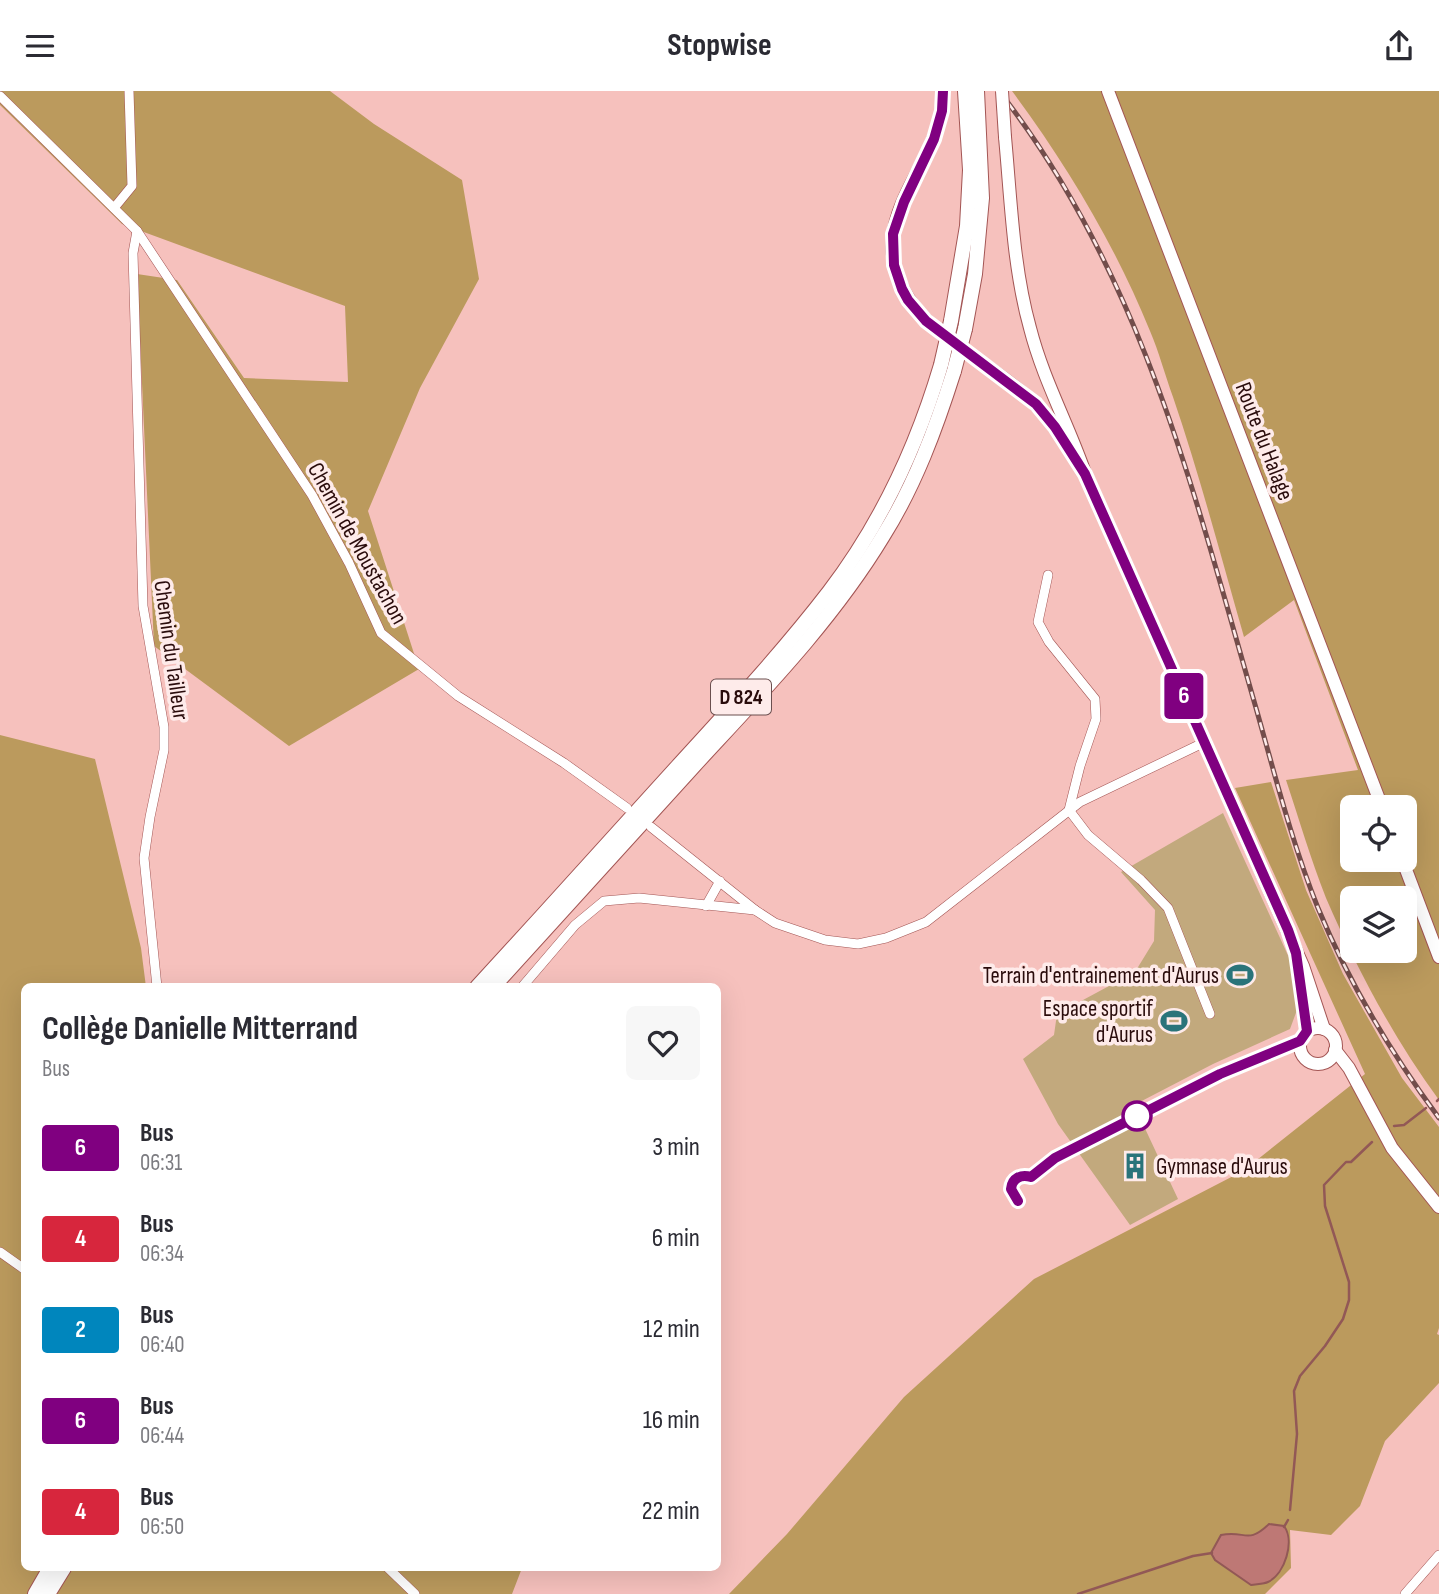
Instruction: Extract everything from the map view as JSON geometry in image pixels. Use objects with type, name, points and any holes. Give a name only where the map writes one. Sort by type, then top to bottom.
[{"type":"highway","name":"D 824","points":[[497,983],[786,666],[845,593],[902,502],[931,439],[947,368],[951,321],[967,226],[970,170],[965,91]]},
{"type":"highway","name":"D 824","points":[[481,983],[747,690],[831,590],[870,530],[899,476],[930,401],[965,329],[975,274],[982,198],[977,91]]},
{"type":"highway","points":[[35,1594],[48,1571]]},
{"type":"highway","points":[[48,1594],[62,1571]]},
{"type":"main road","points":[[943,91],[942,111],[934,139],[904,202],[893,234],[894,265],[902,289],[926,321],[1036,404],[1055,427],[1085,474]]},
{"type":"main road","points":[[1002,91],[1016,253],[1029,327],[1041,367],[1071,432],[1085,474],[1303,966],[1324,1029]]},
{"type":"main road","name":"Route du Halage","points":[[1108,91],[1377,795]]},
{"type":"main road","points":[[1407,872],[1439,957]]},
{"type":"main road","points":[[1296,953],[1307,1031]]},
{"type":"main road","points":[[1353,1079],[1326,1063],[1314,1064],[1303,1057],[1299,1047],[1307,1031],[1324,1029],[1334,1037],[1335,1050],[1349,1068],[1392,1147],[1439,1207]]},
{"type":"main road","points":[[1326,1063],[1335,1050]]},
{"type":"street","points":[[114,208],[132,186],[129,91]]},
{"type":"street","name":"Chemin de Moustachon","points":[[0,96],[137,232],[312,495],[349,563],[381,633],[458,696],[628,808]]},
{"type":"street","name":"Chemin du Tailleur","points":[[137,232],[133,253],[142,605],[164,727],[164,750],[144,858],[157,983]]},
{"type":"street","points":[[1048,575],[1038,622],[1049,642],[1095,699],[1096,719],[1069,810]]},
{"type":"street","points":[[652,827],[775,923],[825,940],[858,944],[886,938],[926,922],[1069,810],[1125,779],[1205,742]]},
{"type":"street","points":[[1069,810],[1088,835],[1142,880],[1168,908],[1210,1014]]},
{"type":"street","points":[[706,906],[720,881]]},
{"type":"street","points":[[525,983],[575,925],[604,901],[639,898],[755,910]]},
{"type":"street","points":[[0,1252],[21,1267]]},
{"type":"street","points":[[1405,1594],[1439,1555]]},
{"type":"street","points":[[391,1571],[415,1594]]},
{"type":"shaded area","points":[[0,91],[330,91],[374,124],[462,180],[479,279],[420,388],[368,511],[419,669],[289,746],[154,646],[137,274],[177,280],[244,378],[348,382],[345,306],[122,224],[0,105]]},
{"type":"shaded area","points":[[1012,91],[1439,91],[1439,1100],[1391,1027],[1356,963],[1417,963],[1417,886],[1340,886],[1340,929],[1326,898],[1286,780],[1358,770],[1294,600],[1244,637],[1192,457],[1150,331],[1121,268],[1071,177]]},
{"type":"shaded area","points":[[0,735],[95,759],[141,948],[145,983],[21,983],[21,1571],[521,1571],[512,1594],[0,1594]]},
{"type":"shaded area","points":[[1271,782],[1306,890],[1343,974],[1402,1078],[1439,1127],[1439,1383],[1385,1441],[1360,1506],[1331,1535],[1290,1530],[1291,1568],[1265,1594],[729,1594],[787,1534],[904,1397],[1034,1279],[1243,1171],[1365,1074],[1235,788]]},
{"type":"shaded area","name":"Espace sportif d'Aurus","points":[[1223,813],[1291,962],[1297,1010],[1290,1029],[1213,1064],[1134,1105],[1178,1199],[1130,1225],[1058,1124],[1023,1059],[1054,1035],[1057,1014],[1135,972],[1154,941],[1155,910],[1121,872]]},
{"type":"shaded area","points":[[1269,1524],[1284,1526],[1289,1540],[1283,1565],[1268,1582],[1251,1585],[1215,1560],[1211,1553],[1221,1535],[1256,1534]]},
{"type":"waterway","points":[[1394,1126],[1404,1125],[1426,1108]]},
{"type":"waterway","points":[[1290,1510],[1297,1434],[1294,1391],[1300,1376],[1343,1319],[1349,1300],[1349,1282],[1325,1206],[1324,1185],[1346,1162],[1351,1162],[1372,1142]]},
{"type":"waterway","points":[[1284,1527],[1288,1520]]},
{"type":"waterway","points":[[1078,1594],[1193,1556],[1212,1553]]},
{"type":"railway","points":[[999,91],[1049,161],[1091,234],[1127,309],[1185,465],[1284,809],[1318,908],[1372,1017],[1439,1118]]},
{"type":"bus line","name":"6","points":[[943,91],[942,111],[934,139],[904,202],[893,234],[894,265],[902,289],[926,321],[1036,404],[1055,427],[1085,474],[1288,930],[1296,953],[1307,1031],[1300,1041],[1220,1074],[1055,1158],[1031,1177],[1017,1178],[1011,1189],[1018,1201]]},
{"type":"place","name":"Terrain d'entrainement d'Aurus","points":[[1240,975]]},
{"type":"place","name":"Espace sportif d'Aurus","points":[[1174,1021]]},
{"type":"place","name":"Gymnase d'Aurus","points":[[1135,1166]]}]
